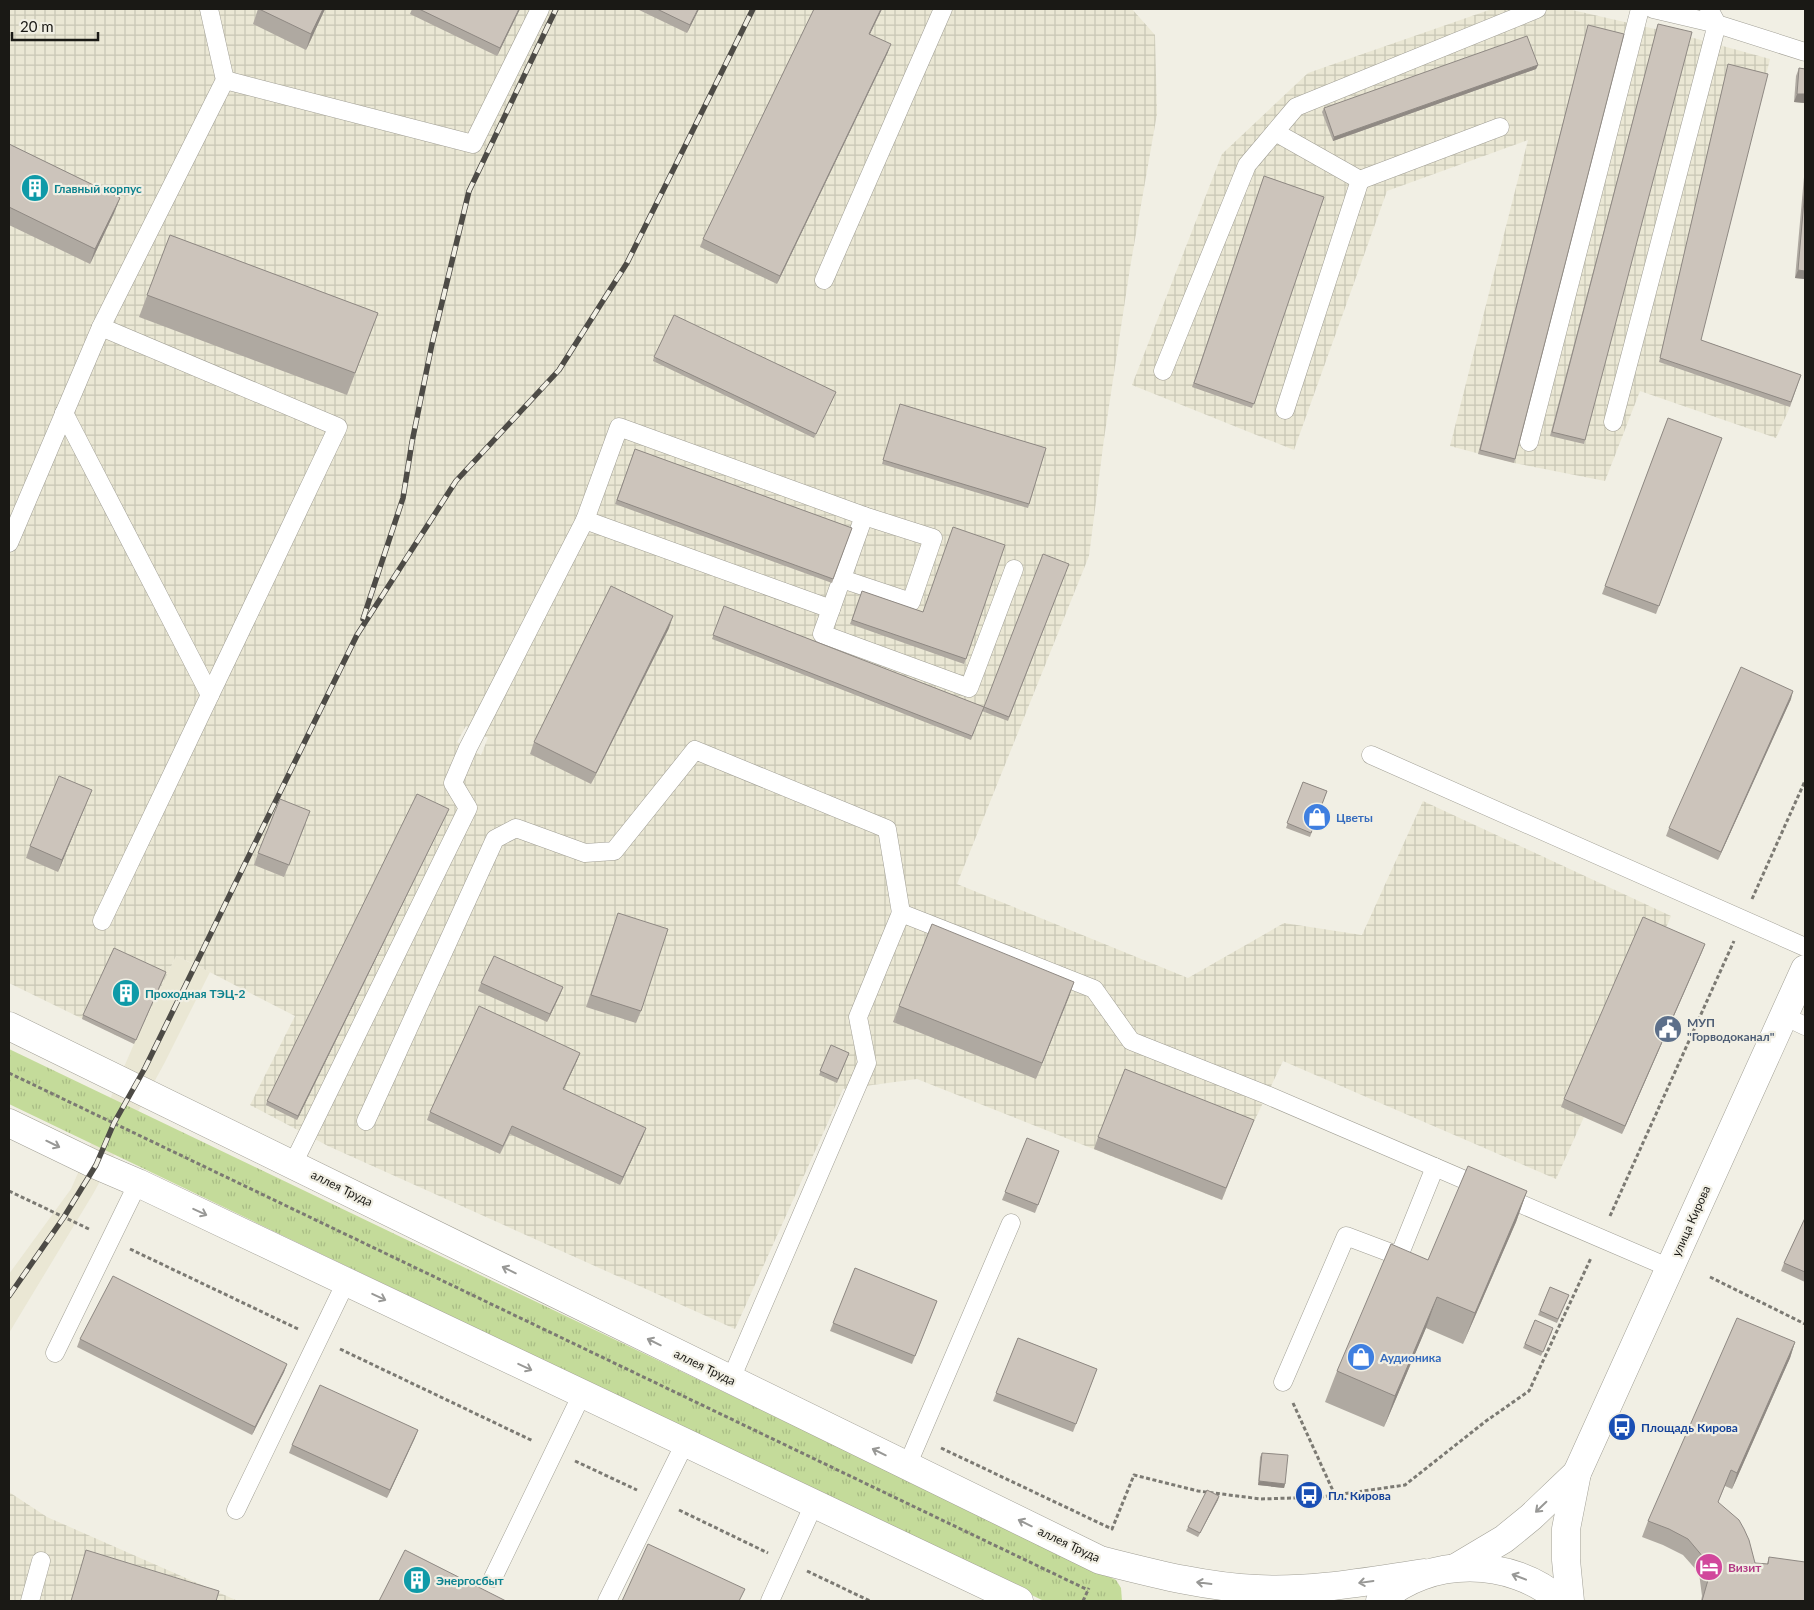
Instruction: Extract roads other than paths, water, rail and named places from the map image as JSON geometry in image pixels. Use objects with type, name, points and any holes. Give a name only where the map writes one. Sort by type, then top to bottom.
[{"type":"street","name":"улица Кирова","points":[[1570,1601],[1566,1560],[1566,1529],[1577,1473],[1670,1268],[1795,1021],[1805,969]]},
{"type":"street","name":"аллея Труда","points":[[9,1026],[1100,1560],[1181,1580],[1257,1590],[1330,1587],[1444,1570]]},
{"type":"street","points":[[9,1124],[138,1183],[1019,1601]]},
{"type":"street","name":"улица Кирова","points":[[1444,1570],[1504,1539],[1531,1517],[1577,1473]]},
{"type":"street","points":[[1380,1601],[1408,1582],[1444,1570],[1482,1568],[1507,1572],[1531,1581],[1560,1601]]},
{"type":"lane","points":[[9,542],[101,327],[225,80],[209,9]]},
{"type":"lane","points":[[225,80],[473,144],[540,9]]},
{"type":"lane","points":[[824,280],[944,9]]},
{"type":"lane","points":[[1163,371],[1247,165],[1296,107],[1537,9]]},
{"type":"lane","points":[[1529,442],[1640,9]]},
{"type":"lane","points":[[1653,9],[1713,16],[1805,52]]},
{"type":"lane","points":[[1613,422],[1713,16]]},
{"type":"lane","points":[[1275,132],[1360,180],[1500,128]]},
{"type":"lane","points":[[1285,410],[1360,180]]},
{"type":"lane","points":[[101,327],[338,427],[102,921]]},
{"type":"lane","points":[[64,413],[210,694]]},
{"type":"lane","points":[[293,1164],[468,808],[453,783],[468,748],[585,520],[619,427],[864,516],[933,538],[911,602],[842,579]]},
{"type":"lane","points":[[864,516],[822,634],[969,688],[1014,569]]},
{"type":"lane","points":[[585,520],[831,609]]},
{"type":"lane","points":[[366,1121],[495,840],[516,828],[585,853],[614,851],[696,750],[887,829],[901,913],[858,1017],[867,1063],[731,1379]]},
{"type":"lane","points":[[1371,755],[1805,947]]},
{"type":"lane","points":[[901,913],[1094,989],[1131,1041],[1267,1095],[1670,1268]]},
{"type":"lane","points":[[1283,1382],[1346,1236],[1399,1256],[1435,1167]]},
{"type":"lane","points":[[54,1353],[138,1183]]},
{"type":"lane","points":[[907,1466],[1011,1223]]},
{"type":"lane","points":[[236,1510],[346,1282]]},
{"type":"lane","points":[[493,1578],[582,1394]]},
{"type":"lane","points":[[607,1601],[685,1442]]},
{"type":"lane","points":[[770,1601],[814,1504]]},
{"type":"lane","points":[[30,1601],[41,1562]]},
{"type":"railway","points":[[363,619],[403,498],[412,442],[432,344],[469,191],[556,9]]},
{"type":"railway","points":[[9,1296],[64,1217],[96,1165],[114,1123],[145,1068],[357,635],[456,481],[559,370],[627,263],[753,9]]},
{"type":"place","name":"Главный корпус","points":[[35,188]]},
{"type":"place","name":"Цветы","points":[[1317,817]]},
{"type":"place","name":"Проходная ТЭЦ-2","points":[[126,993]]},
{"type":"place","name":"МУП \"Горводоканал\"","points":[[1668,1029]]},
{"type":"place","name":"Аудионика","points":[[1361,1357]]},
{"type":"place","name":"Площадь Кирова","points":[[1622,1427]]},
{"type":"place","name":"Пл. Кирова","points":[[1309,1495]]},
{"type":"place","name":"Визит","points":[[1709,1567]]},
{"type":"place","name":"Энергосбыт","points":[[417,1580]]}]
